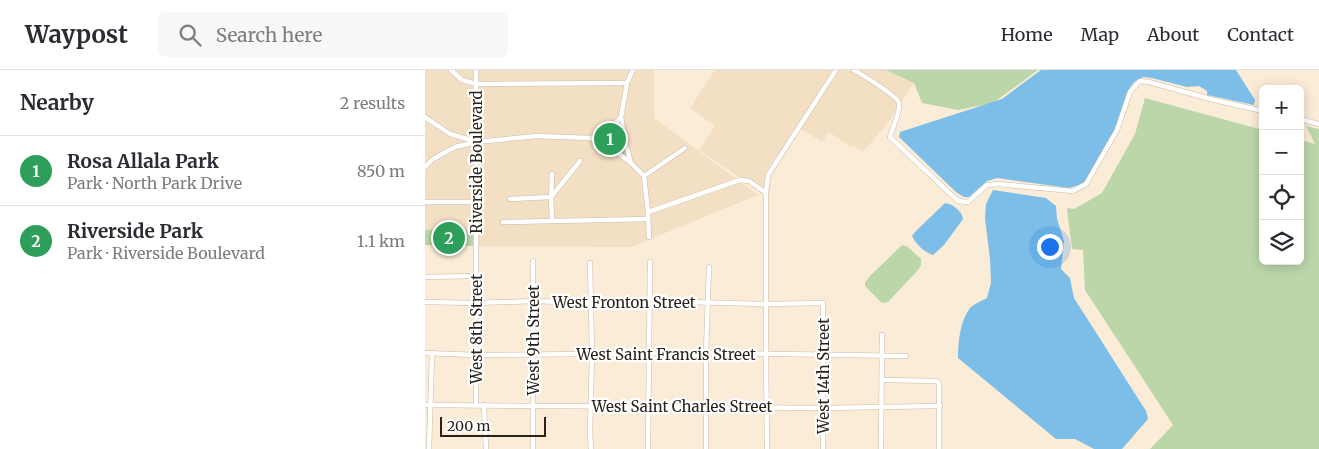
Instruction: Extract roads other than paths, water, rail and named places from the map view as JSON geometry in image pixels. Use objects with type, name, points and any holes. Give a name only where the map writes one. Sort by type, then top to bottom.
[{"type":"street","points":[[451,70],[462,80],[476,84],[627,83]]},
{"type":"street","name":"Riverside Boulevard","points":[[476,70],[476,253]]},
{"type":"street","points":[[631,163],[621,117],[627,83],[633,70]]},
{"type":"street","points":[[767,449],[766,304],[768,175],[836,70]]},
{"type":"street","points":[[854,70],[897,99],[899,109],[890,137],[958,201],[968,202],[987,185],[998,184],[1073,191],[1086,184],[1117,130],[1129,92],[1140,81],[1259,110]]},
{"type":"street","points":[[425,117],[450,134],[476,142]]},
{"type":"street","points":[[590,138],[609,131],[621,117]]},
{"type":"street","points":[[1304,120],[1319,124]]},
{"type":"street","points":[[425,167],[433,159],[455,147],[476,142],[537,136],[590,138],[610,147],[644,176],[649,237]]},
{"type":"street","points":[[644,176],[685,148]]},
{"type":"street","points":[[510,199],[551,197],[580,161]]},
{"type":"street","points":[[552,174],[552,220]]},
{"type":"street","points":[[648,212],[739,180],[749,181],[767,193]]},
{"type":"street","points":[[425,202],[476,202]]},
{"type":"street","points":[[503,222],[648,219]]},
{"type":"street","name":"West 8th Street","points":[[476,253],[476,405]]},
{"type":"street","name":"West 9th Street","points":[[533,261],[533,449]]},
{"type":"street","points":[[648,449],[650,262]]},
{"type":"street","points":[[590,263],[592,354],[591,449]]},
{"type":"street","points":[[706,449],[706,353],[709,268]]},
{"type":"street","points":[[425,277],[476,276]]},
{"type":"street","name":"West Fronton Street","points":[[425,302],[533,301],[591,303],[650,301],[766,304],[823,303]]},
{"type":"street","name":"West 14th Street","points":[[823,303],[823,449]]},
{"type":"street","points":[[881,449],[882,335]]},
{"type":"street","name":"West Saint Francis Street","points":[[425,353],[475,355],[706,353],[906,356]]},
{"type":"street","points":[[429,449],[427,406],[432,353]]},
{"type":"street","points":[[882,380],[937,381],[940,387],[939,449]]},
{"type":"street","name":"West 8th Street","points":[[484,405],[486,449]]},
{"type":"street","name":"West Saint Charles Street","points":[[427,406],[823,408],[939,406]]},
{"type":"water","points":[[1041,70],[1236,70],[1255,100],[1254,105],[1207,95],[1207,91],[1199,86],[1187,87],[1143,77],[1134,82],[1127,92],[1116,128],[1086,181],[1069,188],[997,178],[987,181],[969,197],[964,197],[956,192],[899,137],[900,132],[1002,99]]},
{"type":"water","points":[[993,190],[1046,198],[1056,206],[1057,219],[1064,241],[1061,269],[1070,278],[1074,298],[1146,411],[1148,419],[1122,449],[1094,449],[1075,439],[1056,439],[958,358],[959,339],[964,319],[970,308],[987,298],[991,283],[985,218],[986,204]]},
{"type":"water","points":[[945,203],[957,208],[963,219],[944,245],[933,255],[926,252],[912,236]]},
{"type":"place","name":"Rosa Allala Park","points":[[610,139]]},
{"type":"place","name":"Riverside Park","points":[[449,238]]}]
